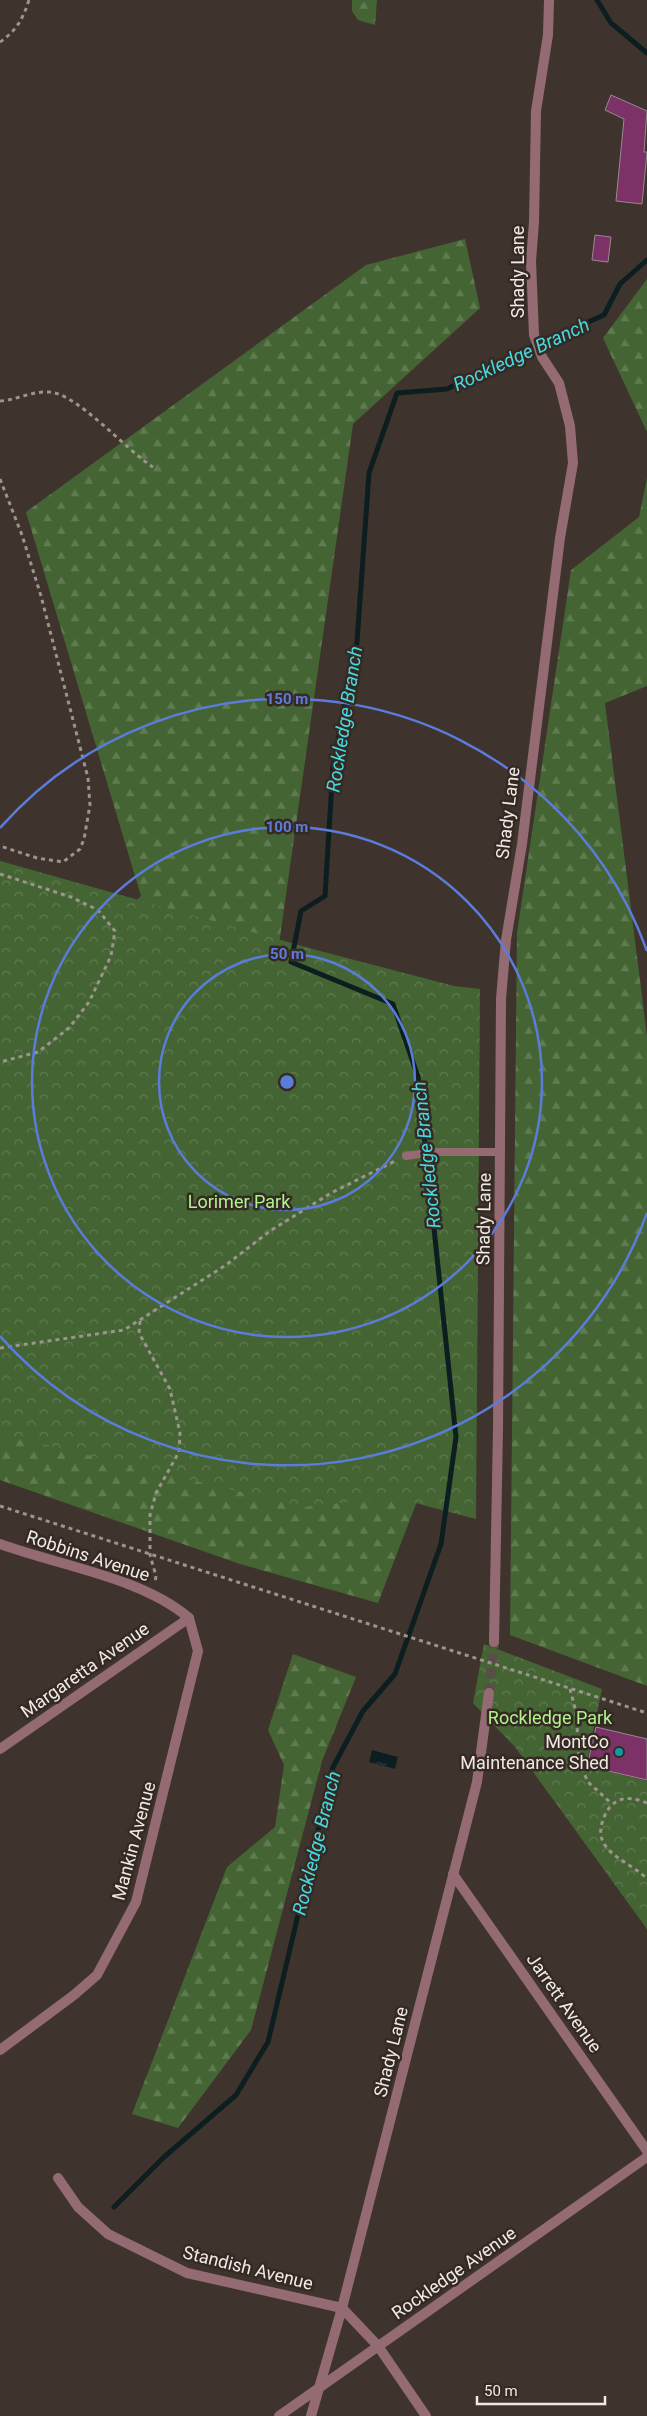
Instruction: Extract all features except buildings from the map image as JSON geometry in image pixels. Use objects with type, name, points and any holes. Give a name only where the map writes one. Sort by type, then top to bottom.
[{"type":"street","name":"Shady Lane","points":[[494,1642],[501,999],[506,940],[522,844],[560,538],[574,463],[570,426],[559,383],[542,357],[534,335],[531,261],[534,222],[536,111],[548,35],[549,0]]},
{"type":"street","name":"Robbins Avenue","points":[[0,1544],[36,1557],[137,1586],[172,1604],[189,1618]]},
{"type":"street","name":"Margaretta Avenue","points":[[0,1749],[189,1618]]},
{"type":"street","name":"Mankin Avenue","points":[[0,2050],[74,1995],[97,1974],[136,1902],[198,1651],[189,1618]]},
{"type":"street","name":"Shady Lane","points":[[311,2416],[342,2308],[477,1782],[489,1693]]},
{"type":"street","name":"Jarrett Avenue","points":[[453,1874],[647,2151]]},
{"type":"street","name":"Rockledge Avenue","points":[[279,2416],[647,2157]]},
{"type":"street","name":"Standish Avenue","points":[[58,2178],[78,2207],[108,2234],[187,2273],[342,2308]]},
{"type":"street","points":[[342,2308],[378,2346],[426,2416]]},
{"type":"lane","points":[[406,1156],[434,1152],[500,1152]]},
{"type":"path","points":[[0,42],[12,34],[20,23],[29,0]]},
{"type":"path","points":[[0,401],[10,401],[34,392],[51,392],[63,396],[84,410],[139,458],[154,467]]},
{"type":"path","points":[[0,479],[22,535],[41,596],[85,761],[90,805],[88,825],[80,849],[63,862],[37,858],[0,846]]},
{"type":"path","points":[[0,874],[71,897],[98,910],[116,931],[111,956],[89,1002],[70,1028],[38,1052],[0,1062]]},
{"type":"path","points":[[0,1348],[124,1330],[226,1265],[270,1231],[331,1193],[406,1156]]},
{"type":"path","points":[[140,1320],[139,1333],[170,1390],[180,1433],[179,1452],[156,1493],[150,1515],[150,1555],[156,1576],[153,1594]]},
{"type":"path","points":[[0,1506],[647,1713]]},
{"type":"path","points":[[570,1688],[576,1712],[579,1755],[583,1771],[588,1782],[612,1804]]},
{"type":"path","points":[[647,1803],[635,1798],[625,1799],[612,1804],[601,1826],[602,1840],[613,1854],[642,1873],[647,1880]]},
{"type":"green space","points":[[352,0],[377,0],[375,25],[358,20],[352,11]]},
{"type":"green space","points":[[465,239],[480,308],[353,424],[274,979],[434,1457],[378,1603],[240,1564],[0,1480],[0,1026],[141,896],[26,512],[366,265]]},
{"type":"green space","points":[[647,279],[647,432],[603,338]]},
{"type":"green space","points":[[647,478],[647,686],[605,703],[647,1036],[647,1686],[510,1635],[517,933],[571,570],[639,517]]},
{"type":"green space","name":"Lorimer Park","points":[[0,861],[320,951],[454,986],[480,989],[476,1519],[393,1497],[304,1507],[0,1434]]},
{"type":"green space","name":"Rockledge Park","points":[[484,1644],[602,1689],[586,1766],[647,1781],[647,1929],[515,1747],[473,1703]]},
{"type":"green space","points":[[293,1654],[356,1677],[322,1761],[251,2030],[178,2128],[132,2114],[227,1867],[275,1827],[284,1765],[268,1730]]},
{"type":"water","points":[[372,1750],[398,1757],[395,1769],[369,1762]]},
{"type":"waterway","name":"Rockledge Branch","points":[[597,0],[611,23],[647,53]]},
{"type":"waterway","name":"Rockledge Branch","points":[[114,2207],[164,2157],[236,2095],[268,2042],[333,1767],[363,1711],[395,1674],[441,1544],[456,1437],[418,1077],[393,1004],[291,962],[301,911],[325,896],[333,766],[357,642],[369,473],[397,393],[447,389],[516,354],[604,315],[620,284],[647,260]]},
{"type":"tunnel","points":[[489,1693],[494,1642]]},
{"type":"place","name":"MontCo Maintenance Shed","points":[[619,1752]]}]
